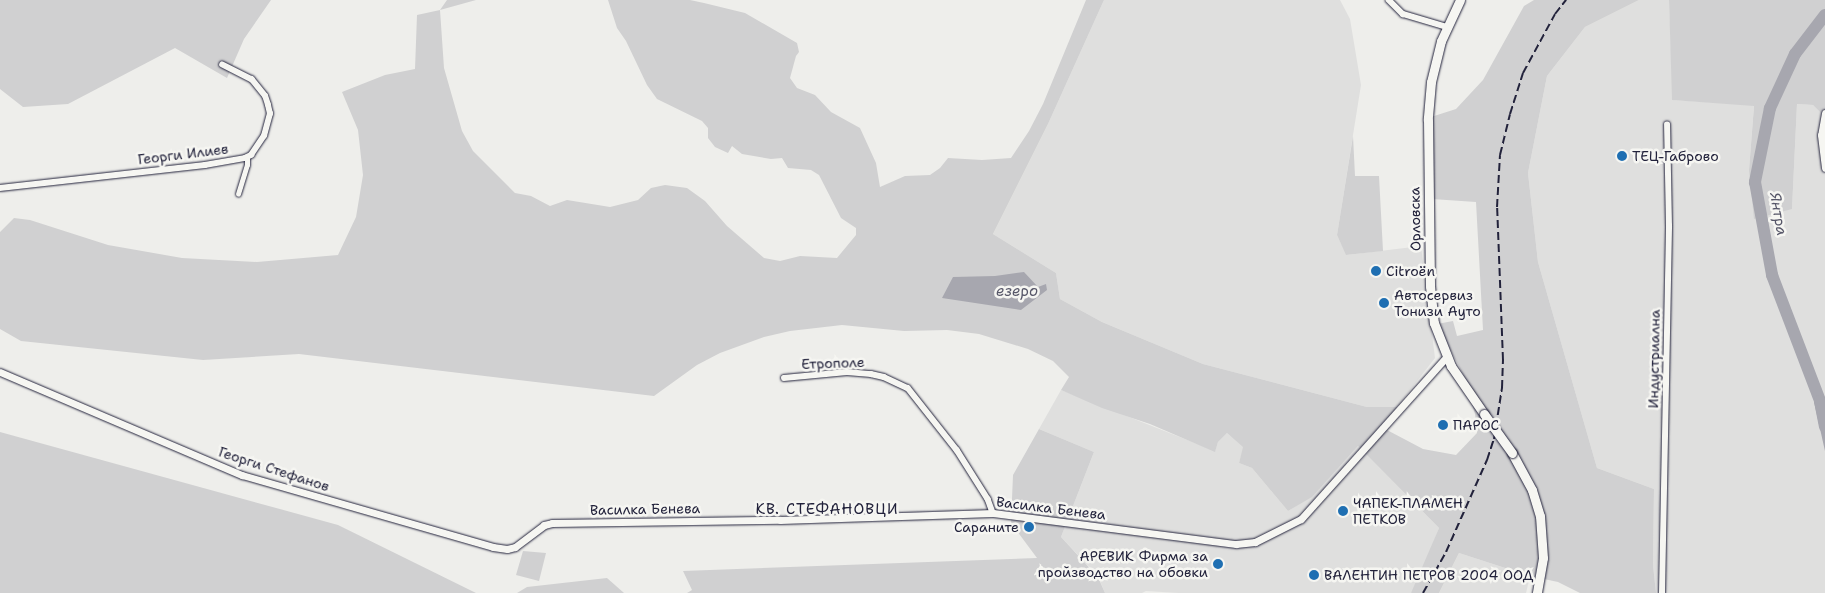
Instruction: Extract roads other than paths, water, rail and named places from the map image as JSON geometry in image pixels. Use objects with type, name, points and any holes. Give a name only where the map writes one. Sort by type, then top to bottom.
[{"type":"main road","name":"Орловска","points":[[1460,0],[1446,27],[1436,56],[1431,82],[1428,145],[1430,286],[1434,323],[1447,356],[1460,380],[1512,453],[1532,490],[1540,516],[1543,558],[1537,593]]},
{"type":"street","points":[[1389,0],[1403,14],[1446,27]]},
{"type":"street","name":"Георги Илиев","points":[[0,188],[205,165],[248,157],[255,151],[264,136],[270,114],[268,105],[265,96],[252,80],[223,65]]},
{"type":"street","points":[[1825,114],[1821,135],[1825,168]]},
{"type":"street","name":"Индустриална","points":[[1662,593],[1668,226],[1667,126]]},
{"type":"street","points":[[238,194],[248,157]]},
{"type":"street","name":"Василка Бенева","points":[[544,525],[552,523],[780,520],[993,513],[1223,544],[1255,542],[1301,519],[1447,356]]},
{"type":"street","name":"Георги Стефанов","points":[[0,372],[242,474],[493,547],[506,549],[515,547],[544,525]]},
{"type":"street","name":"Етрополе","points":[[784,378],[847,372],[871,374],[902,384],[918,398],[964,462],[988,499],[993,513]]},
{"type":"water","name":"езеро","points":[[1024,272],[1038,287],[1046,284],[1047,290],[1021,310],[942,298],[953,277],[995,276]]},
{"type":"water","points":[[1814,402],[1825,402],[1825,451]]},
{"type":"waterway","name":"Янтра","points":[[1825,15],[1795,54],[1770,108],[1755,182],[1772,275],[1820,401],[1825,427]]},
{"type":"railway","points":[[1423,593],[1446,552],[1487,460],[1494,439],[1502,388],[1503,360],[1497,207],[1500,155],[1523,73],[1555,14],[1566,0]]},
{"type":"place","name":"ТЕЦ-Габрово","points":[[1622,156]]},
{"type":"place","name":"Citroën","points":[[1376,271]]},
{"type":"place","name":"Автосервиз Тонизи Ауто","points":[[1384,303]]},
{"type":"place","name":"ПАРОС","points":[[1443,425]]},
{"type":"place","name":"ЧАПЕК-ПЛАМЕН ПЕТКОВ","points":[[1343,511]]},
{"type":"place","name":"Сараните","points":[[1029,527]]},
{"type":"place","name":"АРЕВИК Фирма за пройзводство на обовки","points":[[1218,564]]},
{"type":"place","name":"ВАЛЕНТИН ПЕТРОВ 2004 ООД","points":[[1314,575]]},
{"type":"district","name":"КВ. СТЕФАНОВЦИ","points":[[827,510]]}]
